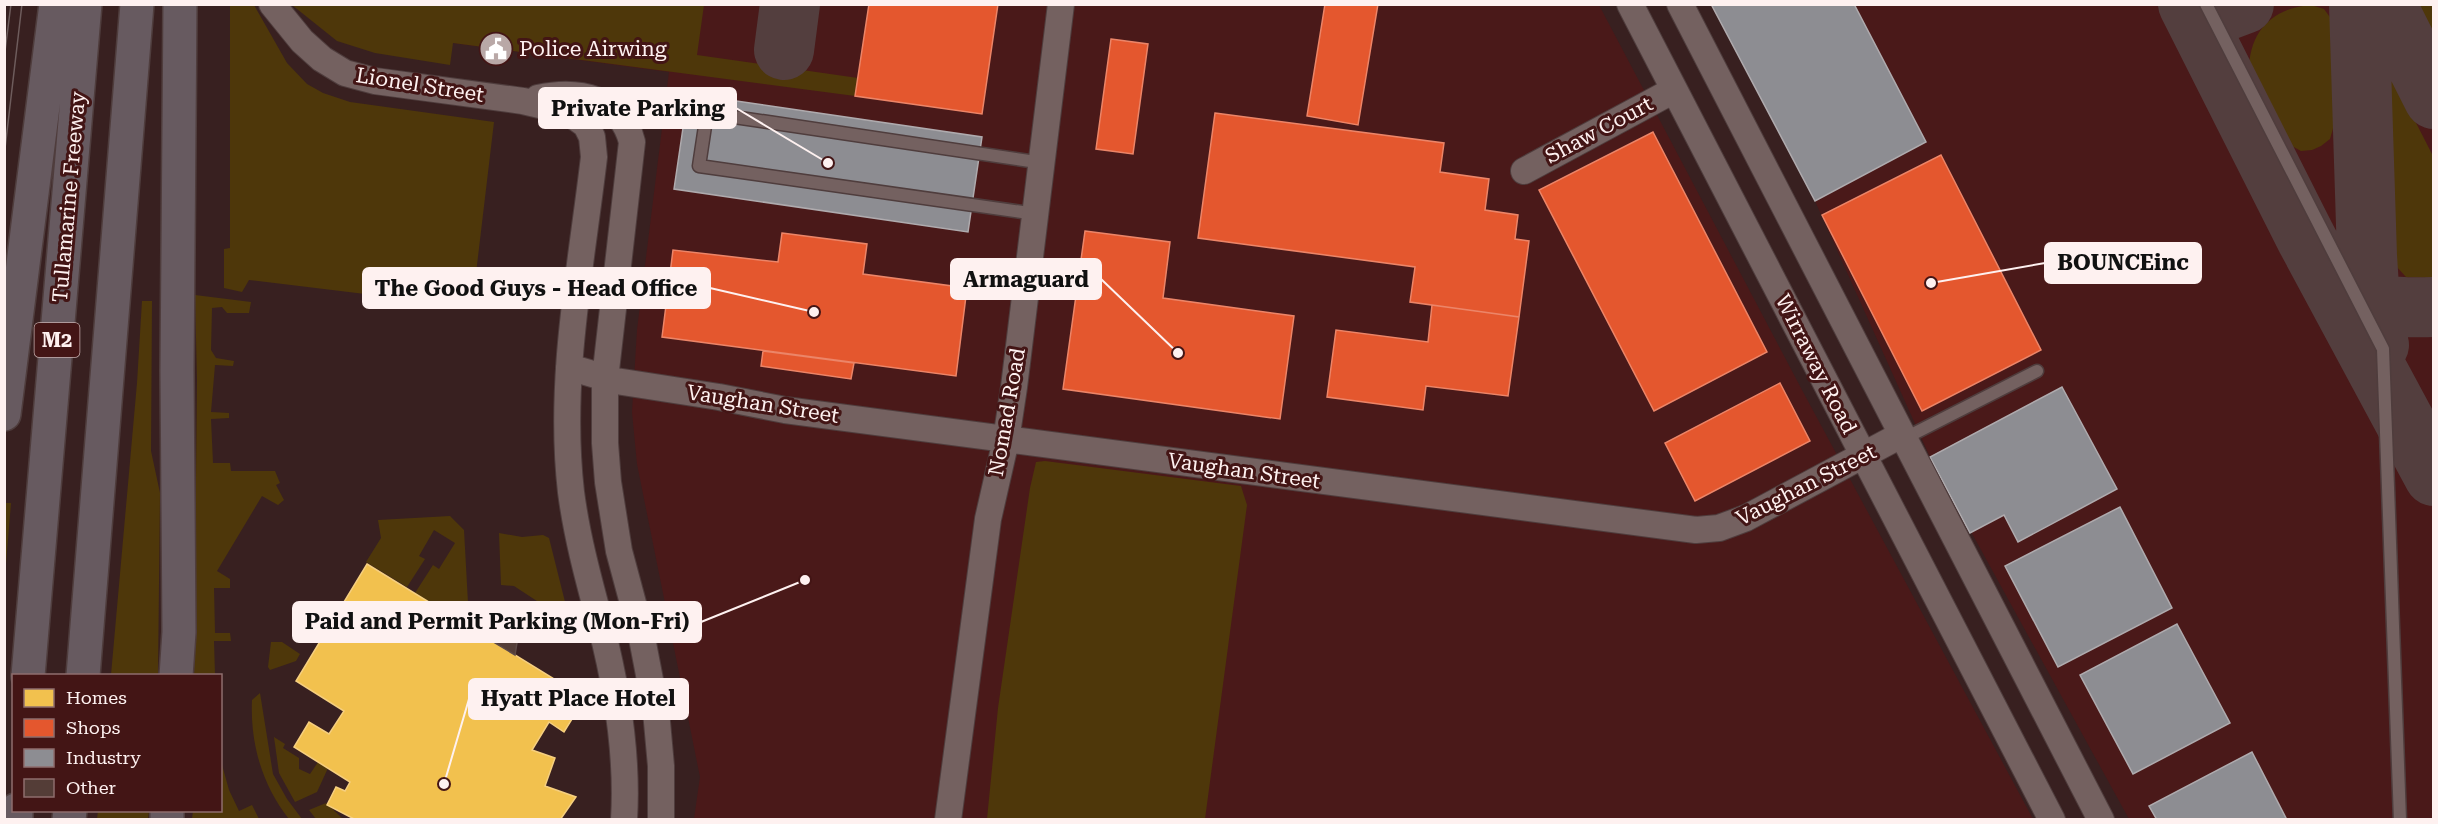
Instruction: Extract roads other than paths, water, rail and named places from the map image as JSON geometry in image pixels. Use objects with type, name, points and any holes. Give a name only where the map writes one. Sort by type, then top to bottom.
[{"type":"highway","points":[[4,414],[56,4]]},
{"type":"highway","name":"Tullamarine Freeway","points":[[28,674],[86,4]]},
{"type":"highway","name":"M2","points":[[83,674],[136,4]]},
{"type":"highway","points":[[176,674],[179,632],[177,371],[180,4]]},
{"type":"street","name":"Lionel Street","points":[[272,4],[302,42],[322,59],[345,73],[375,81],[523,101]]},
{"type":"street","name":"Nomad Road","points":[[948,819],[988,519],[1006,440],[1061,4]]},
{"type":"street","name":"Wirraway Road","points":[[1630,4],[2052,819]]},
{"type":"street","name":"Wirraway Road","points":[[1680,4],[1901,435],[2092,817]]},
{"type":"street","name":"Shaw Court","points":[[1524,171],[1674,90]]},
{"type":"street","points":[[523,101],[565,96],[597,100],[613,108],[623,120],[630,134],[632,154],[605,379],[604,434],[608,482],[619,551],[641,633],[655,700],[661,766],[661,819]]},
{"type":"street","points":[[523,101],[557,109],[575,117],[590,130],[594,144],[569,367],[567,447],[571,495],[585,569],[615,688],[624,762],[624,819]]},
{"type":"street","name":"Vaughan Street","points":[[569,367],[605,379],[786,410],[1696,530],[1719,528],[1746,518],[1864,457],[1901,435]]},
{"type":"lane","points":[[2206,4],[2383,349],[2400,819]]},
{"type":"lane","points":[[1036,214],[699,165],[707,113],[1042,163]]},
{"type":"lane","points":[[1901,435],[1915,433],[2037,371]]},
{"type":"tram line","points":[[4,59],[11,4]]},
{"type":"tram line","points":[[4,157],[22,4]]},
{"type":"place","name":"Police Airwing","points":[[496,49]]},
{"type":"place","name":"Private Parking","points":[[828,163]]},
{"type":"place","name":"BOUNCEinc","points":[[1931,283]]},
{"type":"place","name":"The Good Guys - Head Office","points":[[814,312]]},
{"type":"place","name":"Armaguard","points":[[1178,353]]},
{"type":"place","name":"Paid and Permit Parking (Mon-Fri)","points":[[805,580]]},
{"type":"place","name":"Hyatt Place Hotel","points":[[444,784]]}]
